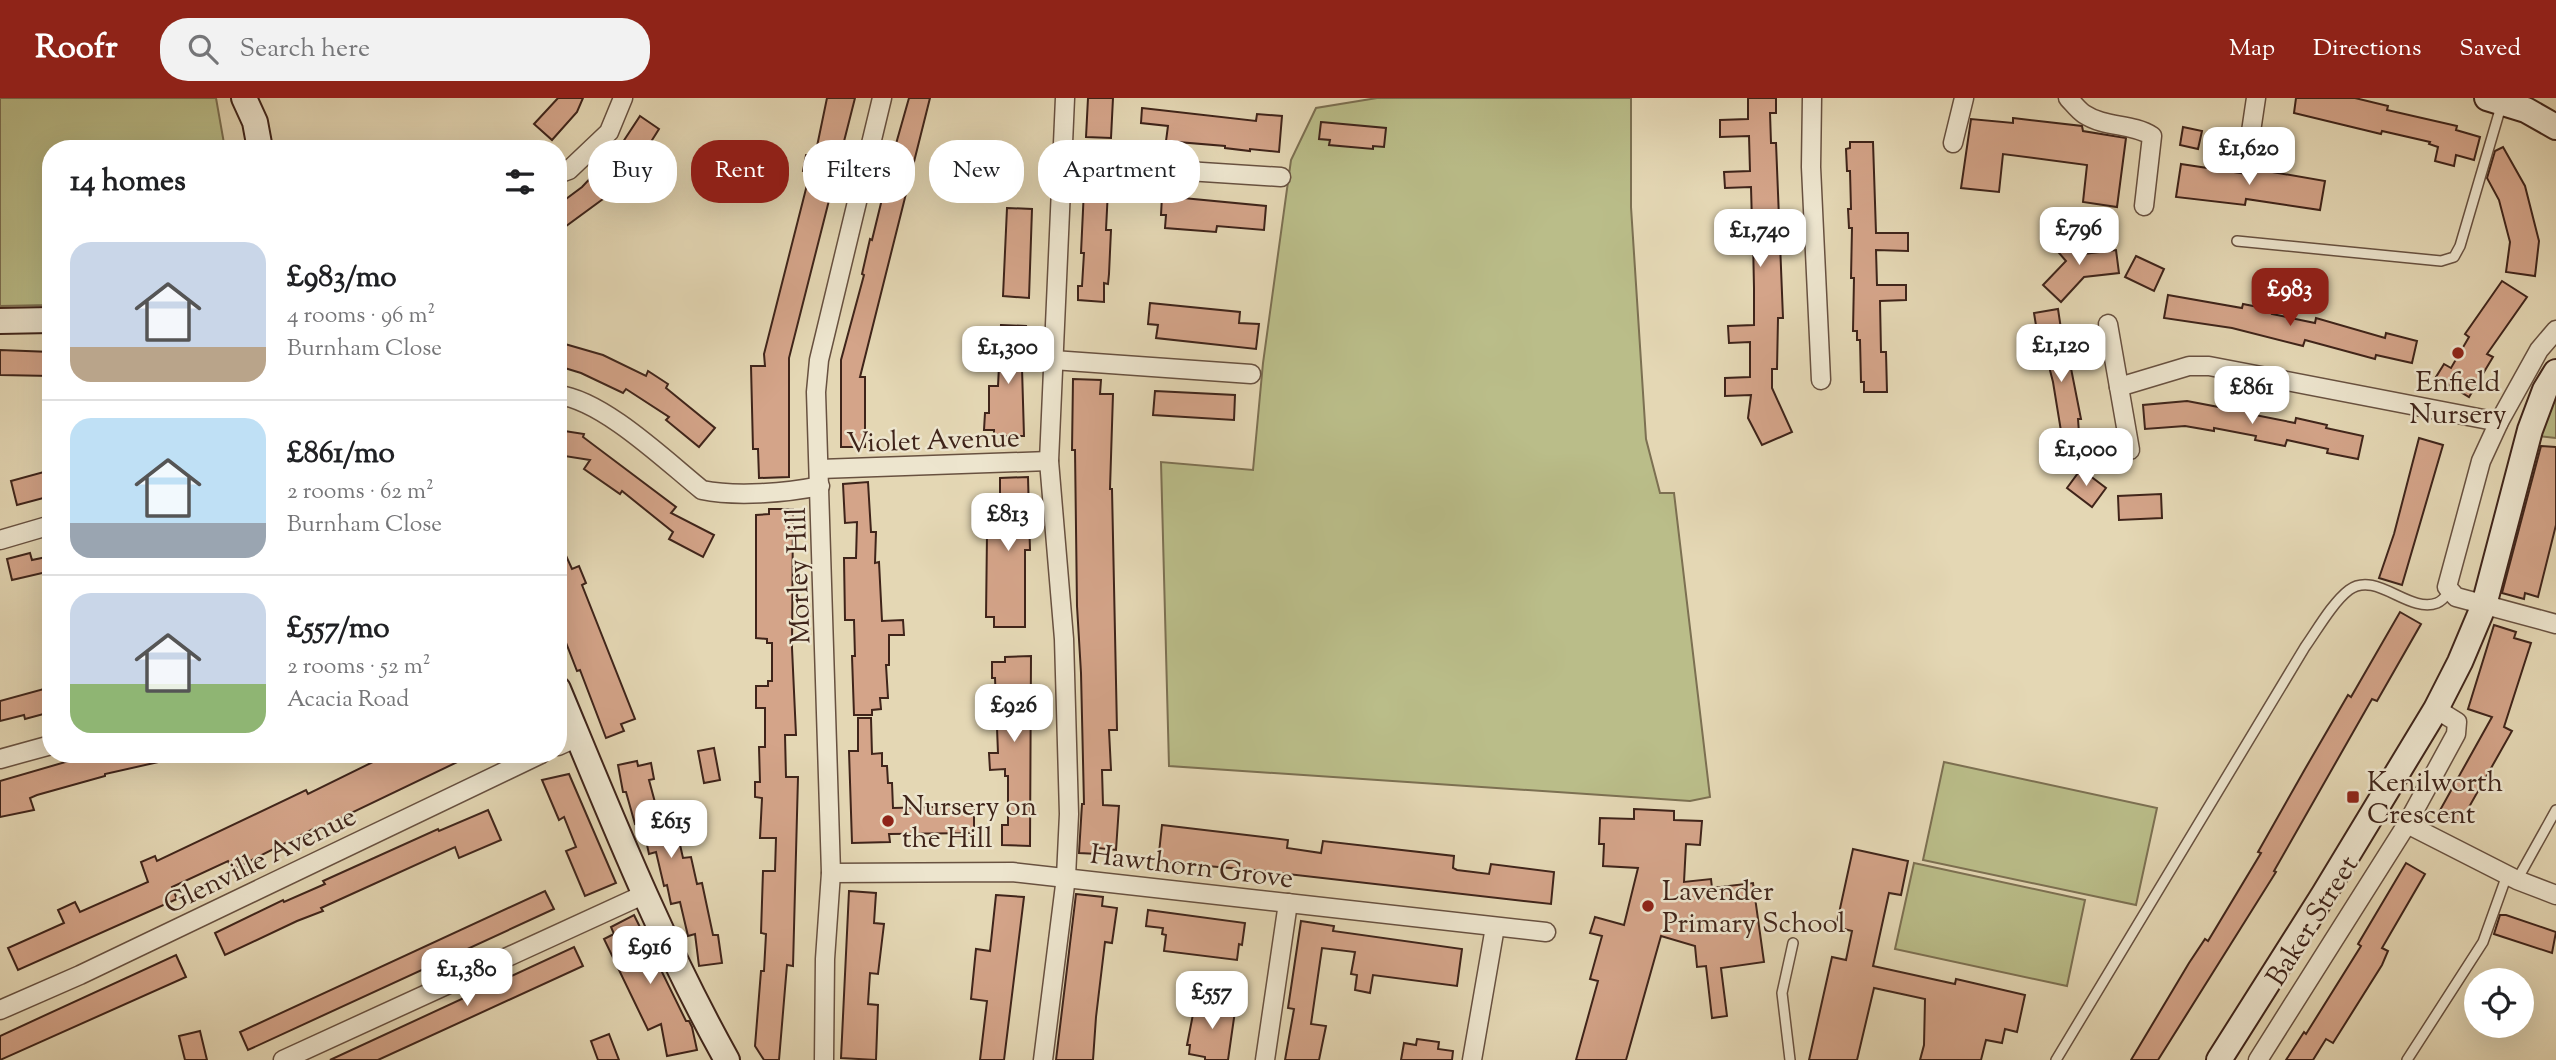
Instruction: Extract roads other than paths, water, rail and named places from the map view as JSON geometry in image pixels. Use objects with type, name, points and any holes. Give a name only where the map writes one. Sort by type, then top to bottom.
[{"type":"street","points":[[244,98],[255,110],[259,140]]},
{"type":"street","points":[[567,171],[609,132],[623,98]]},
{"type":"street","name":"Morley Hill","points":[[824,1060],[825,959],[831,873],[816,392],[819,360],[882,98]]},
{"type":"street","points":[[1064,140],[1065,98]]},
{"type":"street","points":[[1812,98],[1811,167],[1821,380]]},
{"type":"street","points":[[1953,143],[1964,98]]},
{"type":"street","points":[[2068,98],[2083,113],[2102,122],[2143,130],[2152,136],[2144,206]]},
{"type":"street","points":[[2249,145],[2256,98]]},
{"type":"street","points":[[2495,100],[2526,110],[2556,127]]},
{"type":"street","points":[[2225,157],[2249,145],[2276,154]]},
{"type":"street","points":[[1200,172],[1280,177]]},
{"type":"street","points":[[1043,1060],[1066,877],[1069,814],[1064,639],[1049,461],[1061,203]]},
{"type":"street","points":[[0,321],[42,320]]},
{"type":"street","points":[[2108,324],[2130,450]]},
{"type":"street","points":[[2556,330],[2539,351],[2481,461],[2448,581],[2449,592],[2456,597],[2556,624]]},
{"type":"street","points":[[1053,359],[1251,374]]},
{"type":"street","points":[[2119,387],[2189,366],[2209,366],[2500,422]]},
{"type":"street","name":"Baker Street","points":[[2219,1060],[2324,894],[2436,709],[2460,662],[2484,605],[2530,430],[2545,390],[2556,372]]},
{"type":"street","name":"Violet Avenue","points":[[567,396],[593,407],[702,489],[717,493],[797,491],[820,477],[1049,461]]},
{"type":"street","points":[[0,540],[42,528]]},
{"type":"street","name":"Baker Street","points":[[2258,1060],[2407,824],[2458,728],[2457,722],[2436,709]]},
{"type":"street","points":[[568,741],[725,1059]]},
{"type":"street","points":[[0,759],[42,747]]},
{"type":"street","name":"Glenville Avenue","points":[[0,1010],[80,975],[522,763]]},
{"type":"street","points":[[2407,824],[2512,878],[2556,895]]},
{"type":"street","name":"Hawthorn Grove","points":[[831,873],[1012,872],[1546,932]]},
{"type":"street","points":[[283,1060],[645,894]]},
{"type":"street","points":[[1265,1060],[1288,903]]},
{"type":"street","points":[[1472,1060],[1495,927]]},
{"type":"lane","points":[[2237,242],[2441,261],[2454,257],[2460,246],[2495,100]]},
{"type":"lane","points":[[2056,1060],[2305,647],[2341,598],[2358,585],[2370,586],[2426,605],[2440,603],[2449,592]]},
{"type":"lane","points":[[2407,1060],[2483,942],[2512,878],[2556,810]]},
{"type":"lane","points":[[1790,1060],[1782,993],[1793,943]]},
{"type":"place","name":"Enfield Nursery","points":[[2458,353]]},
{"type":"place","name":"Kenilworth Crescent","points":[[2353,797]]},
{"type":"place","name":"Nursery on the Hill","points":[[888,821]]},
{"type":"place","name":"Lavender Primary School","points":[[1648,906]]}]
